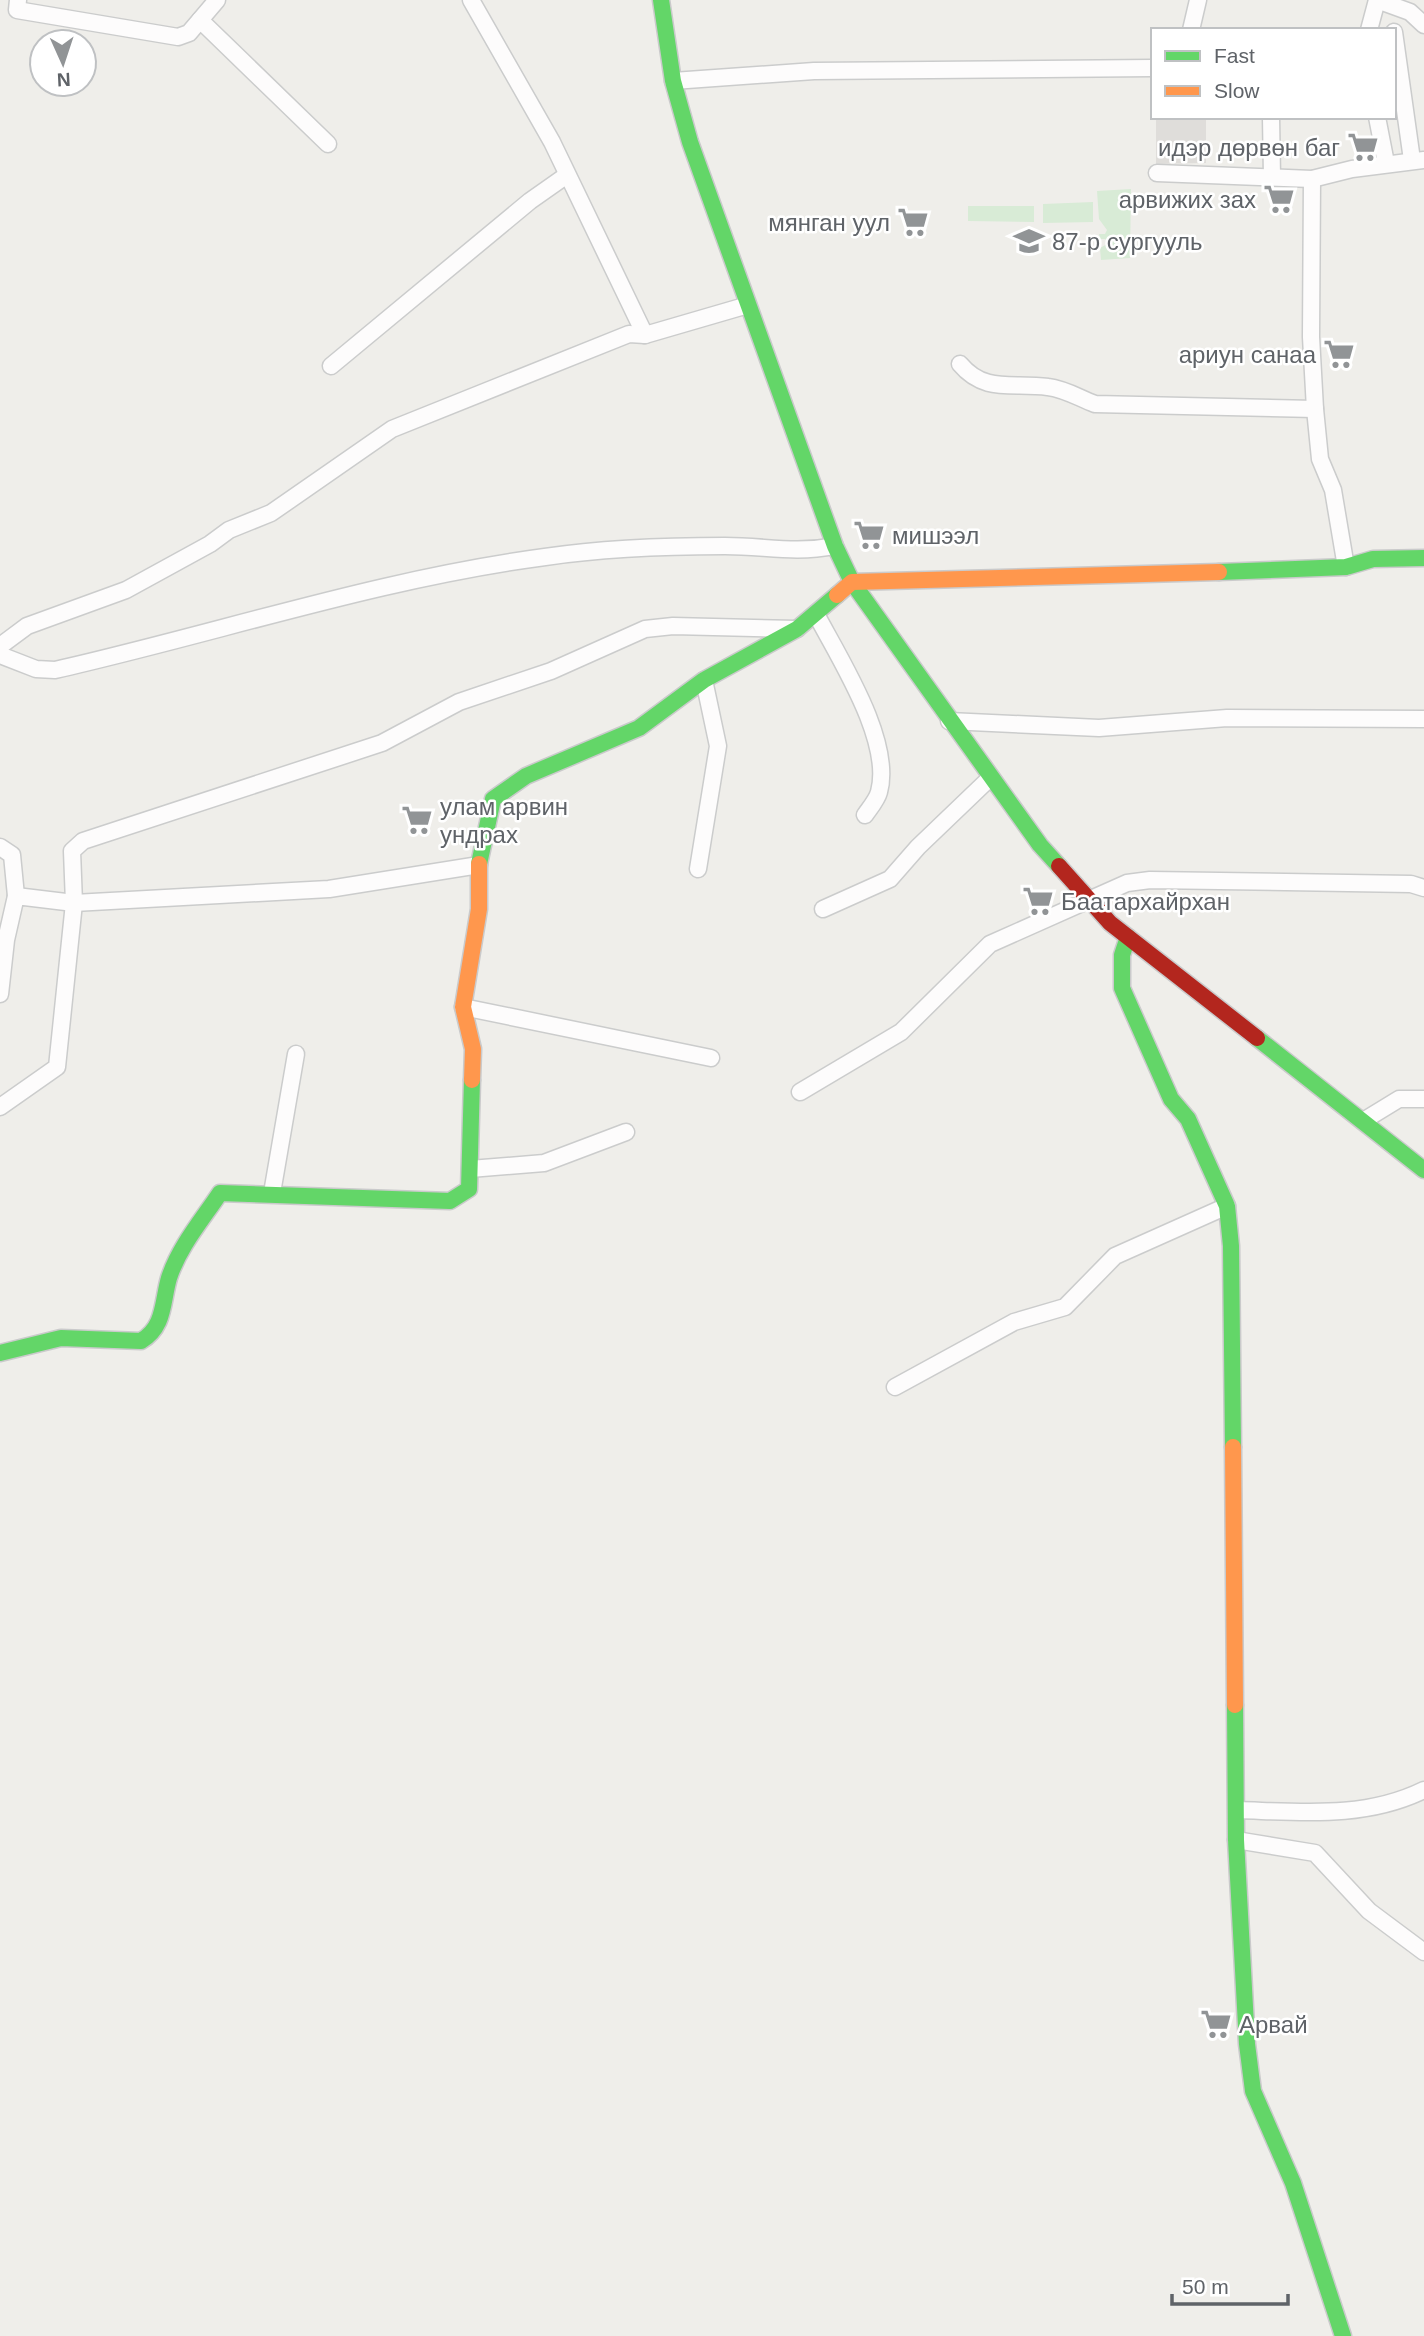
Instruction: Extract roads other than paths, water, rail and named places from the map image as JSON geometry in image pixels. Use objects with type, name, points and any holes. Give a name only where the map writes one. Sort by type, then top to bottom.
[{"type":"street","points":[[18,0],[17,10],[178,37],[189,33],[217,0]]},
{"type":"street","points":[[471,0],[552,142],[645,335]]},
{"type":"street","points":[[661,0],[673,81],[690,142],[835,546],[852,582],[990,778],[1040,845],[1090,901],[1128,937],[1424,1170]]},
{"type":"street","points":[[1191,28],[1198,0]]},
{"type":"street","points":[[1377,0],[1410,12],[1424,25]]},
{"type":"street","points":[[1370,28],[1377,0]]},
{"type":"street","points":[[1377,0],[1392,28]]},
{"type":"street","points":[[200,20],[328,144]]},
{"type":"street","points":[[1157,173],[1312,179],[1386,163],[1418,160],[1396,42]]},
{"type":"street","points":[[673,81],[814,71],[1151,68]]},
{"type":"street","points":[[1271,119],[1272,177]]},
{"type":"street","points":[[1377,119],[1386,163]]},
{"type":"street","points":[[331,366],[530,201],[567,175]]},
{"type":"street","points":[[1312,179],[1311,337],[1315,409],[1320,458],[1333,490],[1346,567]]},
{"type":"street","points":[[0,646],[27,626],[126,590],[210,544],[229,530],[271,513],[392,429],[629,334],[645,335],[748,305]]},
{"type":"street","points":[[960,364],[972,379],[987,384],[1048,387],[1067,391],[1095,404],[1315,409]]},
{"type":"street","points":[[0,654],[36,669],[55,670],[401,584],[498,563],[617,547],[729,546],[804,552],[835,546]]},
{"type":"street","points":[[0,1353],[61,1338],[141,1341],[153,1336],[159,1326],[169,1277],[219,1193],[450,1201],[469,1189],[473,1049],[463,1007],[478,909],[479,865],[493,799],[526,776],[639,728],[704,680],[797,629],[852,582],[1158,575],[1346,567],[1373,559],[1424,558]]},
{"type":"street","points":[[816,614],[868,712],[880,762],[879,792],[865,816]]},
{"type":"street","points":[[0,1107],[57,1067],[74,903],[72,850],[83,841],[382,743],[459,702],[551,671],[645,629],[673,626],[797,629]]},
{"type":"street","points":[[698,869],[718,746],[704,680]]},
{"type":"street","points":[[948,721],[1099,728],[1227,718],[1424,719]]},
{"type":"street","points":[[823,909],[890,879],[918,847],[990,778]]},
{"type":"street","points":[[0,847],[12,855],[16,896],[3,940],[0,994]]},
{"type":"street","points":[[16,896],[74,903],[329,889],[479,865]]},
{"type":"street","points":[[800,1092],[901,1032],[990,944],[1127,883],[1150,880],[1412,884],[1424,888]]},
{"type":"street","points":[[1128,937],[1122,955],[1122,988],[1171,1099],[1188,1119],[1227,1206],[1231,1246],[1238,1810],[1236,1840],[1247,2045],[1253,2091],[1293,2183],[1343,2336]]},
{"type":"street","points":[[463,1007],[711,1058]]},
{"type":"street","points":[[272,1193],[296,1054]]},
{"type":"street","points":[[1363,1121],[1399,1099],[1424,1099]]},
{"type":"street","points":[[470,1168],[544,1163],[626,1132]]},
{"type":"street","points":[[895,1387],[1014,1322],[1065,1307],[1115,1256],[1227,1206]]},
{"type":"street","points":[[1238,1810],[1349,1812],[1382,1807],[1424,1790]]},
{"type":"street","points":[[1236,1840],[1315,1853],[1369,1911],[1424,1952]]},
{"type":"place","name":"идэр дөрвөн баг","points":[[1363,147]]},
{"type":"place","name":"арвижих зах","points":[[1279,199]]},
{"type":"place","name":"мянган уул","points":[[913,222]]},
{"type":"place","name":"87-р сургууль","points":[[1029,241]]},
{"type":"place","name":"ариун санаа","points":[[1339,354]]},
{"type":"place","name":"мишээл","points":[[869,535]]},
{"type":"place","name":"улам арвин ундрах","points":[[417,820]]},
{"type":"place","name":"Баатархайрхан","points":[[1038,901]]},
{"type":"place","name":"Арвай","points":[[1216,2024]]}]
